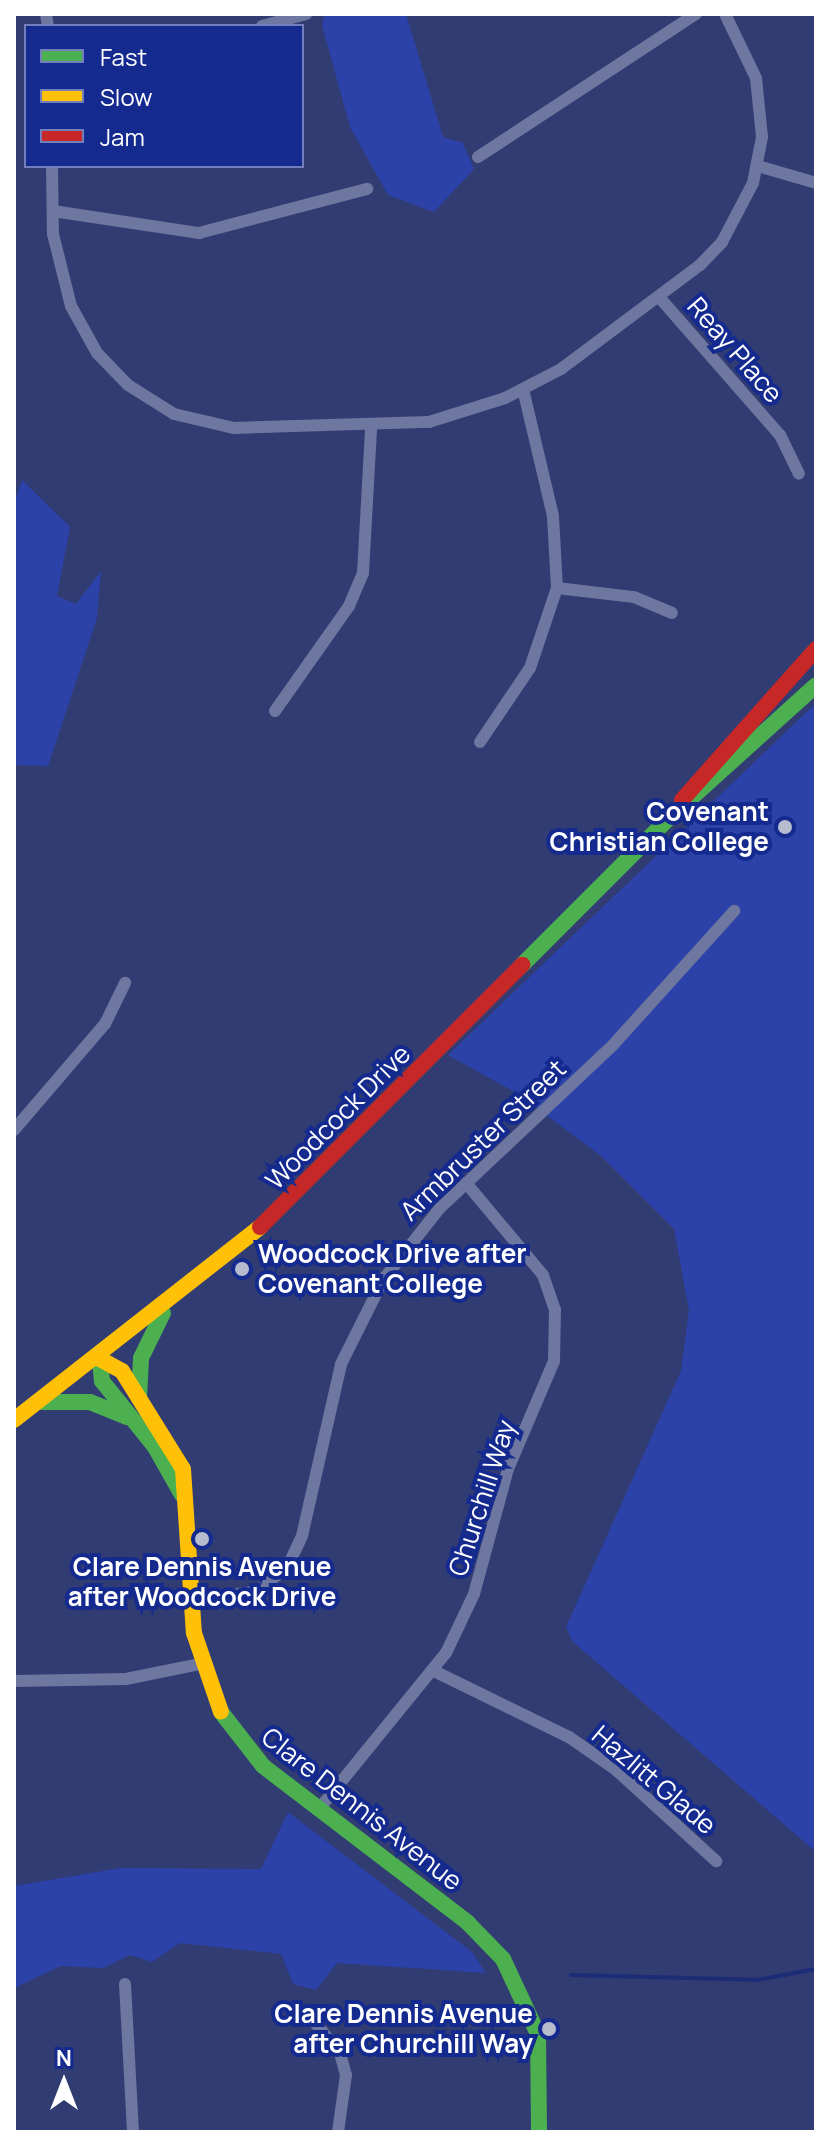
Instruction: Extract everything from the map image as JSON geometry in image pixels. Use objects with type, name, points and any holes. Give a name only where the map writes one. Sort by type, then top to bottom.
[{"type":"main road","name":"Woodcock Drive","points":[[669,818],[816,649]]},
{"type":"main road","name":"Woodcock Drive","points":[[14,1420],[170,1304],[350,1141],[669,818],[816,685]]},
{"type":"main road","points":[[139,1398],[141,1358],[170,1304]]},
{"type":"main road","name":"Clare Dennis Avenue","points":[[100,1359],[102,1381],[135,1421],[186,1504]]},
{"type":"main road","name":"Clare Dennis Avenue","points":[[100,1359],[122,1371],[183,1469],[200,1664],[240,1742],[319,1809],[468,1923],[503,1959],[538,2034],[539,2132]]},
{"type":"main road","points":[[40,1403],[90,1402],[135,1421]]},
{"type":"street","points":[[269,24],[306,14]]},
{"type":"street","points":[[478,157],[696,14]]},
{"type":"street","points":[[52,168],[53,211],[71,306],[97,353],[128,385],[174,414],[234,428],[371,428],[429,422],[523,389],[659,297],[722,242],[758,166],[756,78],[725,14]]},
{"type":"street","points":[[758,166],[816,183]]},
{"type":"street","points":[[53,211],[199,233],[367,189]]},
{"type":"street","name":"Reay Place","points":[[659,297],[780,435],[799,474]]},
{"type":"street","points":[[480,742],[530,668],[557,588],[553,516],[523,389]]},
{"type":"street","points":[[275,711],[349,606],[363,573],[371,428]]},
{"type":"street","points":[[557,588],[634,597],[672,613]]},
{"type":"street","name":"Armbruster Street","points":[[193,1601],[258,1591],[288,1566],[302,1536],[327,1411],[360,1320],[409,1242],[466,1183],[604,1055],[734,911]]},
{"type":"street","points":[[14,1130],[105,1024],[125,983]]},
{"type":"street","name":"Churchill Way","points":[[319,1809],[434,1671],[474,1594],[508,1469],[551,1373],[557,1336],[543,1275],[466,1183]]},
{"type":"street","points":[[14,1681],[126,1679],[200,1664]]},
{"type":"street","name":"Hazlitt Glade","points":[[434,1671],[569,1737],[615,1769],[716,1861]]},
{"type":"street","points":[[125,1984],[133,2132]]},
{"type":"street","points":[[307,2013],[340,2053],[346,2075],[338,2132]]},
{"type":"shaded area","points":[[325,14],[406,14],[443,137],[463,143],[474,169],[434,212],[388,195],[350,127],[322,25]]},
{"type":"shaded area","points":[[22,480],[70,527],[57,596],[76,604],[101,571],[97,618],[48,766],[14,765],[14,504]]},
{"type":"shaded area","points":[[816,703],[816,1852],[572,1641],[566,1627],[681,1371],[689,1310],[674,1229],[600,1155],[518,1094],[448,1055]]},
{"type":"shaded area","points":[[288,1812],[472,1952],[486,1973],[337,1963],[316,1990],[293,1984],[281,1954],[180,1943],[152,1962],[130,1955],[103,1968],[61,1966],[14,1988],[14,1886],[120,1868],[261,1869]]},
{"type":"waterway","points":[[571,1975],[757,1980],[816,1969]]},
{"type":"traffic: fast","points":[[522,965],[669,818],[816,685]]},
{"type":"traffic: fast","points":[[139,1398],[141,1358],[163,1313]]},
{"type":"traffic: fast","points":[[100,1359],[102,1381],[155,1447],[182,1495]]},
{"type":"traffic: fast","points":[[42,1402],[90,1402],[127,1417]]},
{"type":"traffic: fast","points":[[221,1712],[263,1766],[468,1923],[503,1959],[538,2034],[539,2132]]},
{"type":"traffic: slow","points":[[14,1420],[260,1227]]},
{"type":"traffic: slow","points":[[100,1359],[122,1371],[183,1469],[194,1633],[221,1712]]},
{"type":"traffic: jam","points":[[682,800],[816,649]]},
{"type":"traffic: jam","points":[[260,1227],[522,965]]},
{"type":"place","name":"Covenant Christian College","points":[[785,827]]},
{"type":"place","name":"Woodcock Drive after Covenant College","points":[[242,1269]]},
{"type":"place","name":"Clare Dennis Avenue after Woodcock Drive","points":[[202,1539]]},
{"type":"place","name":"Clare Dennis Avenue after Churchill Way","points":[[549,2029]]}]
